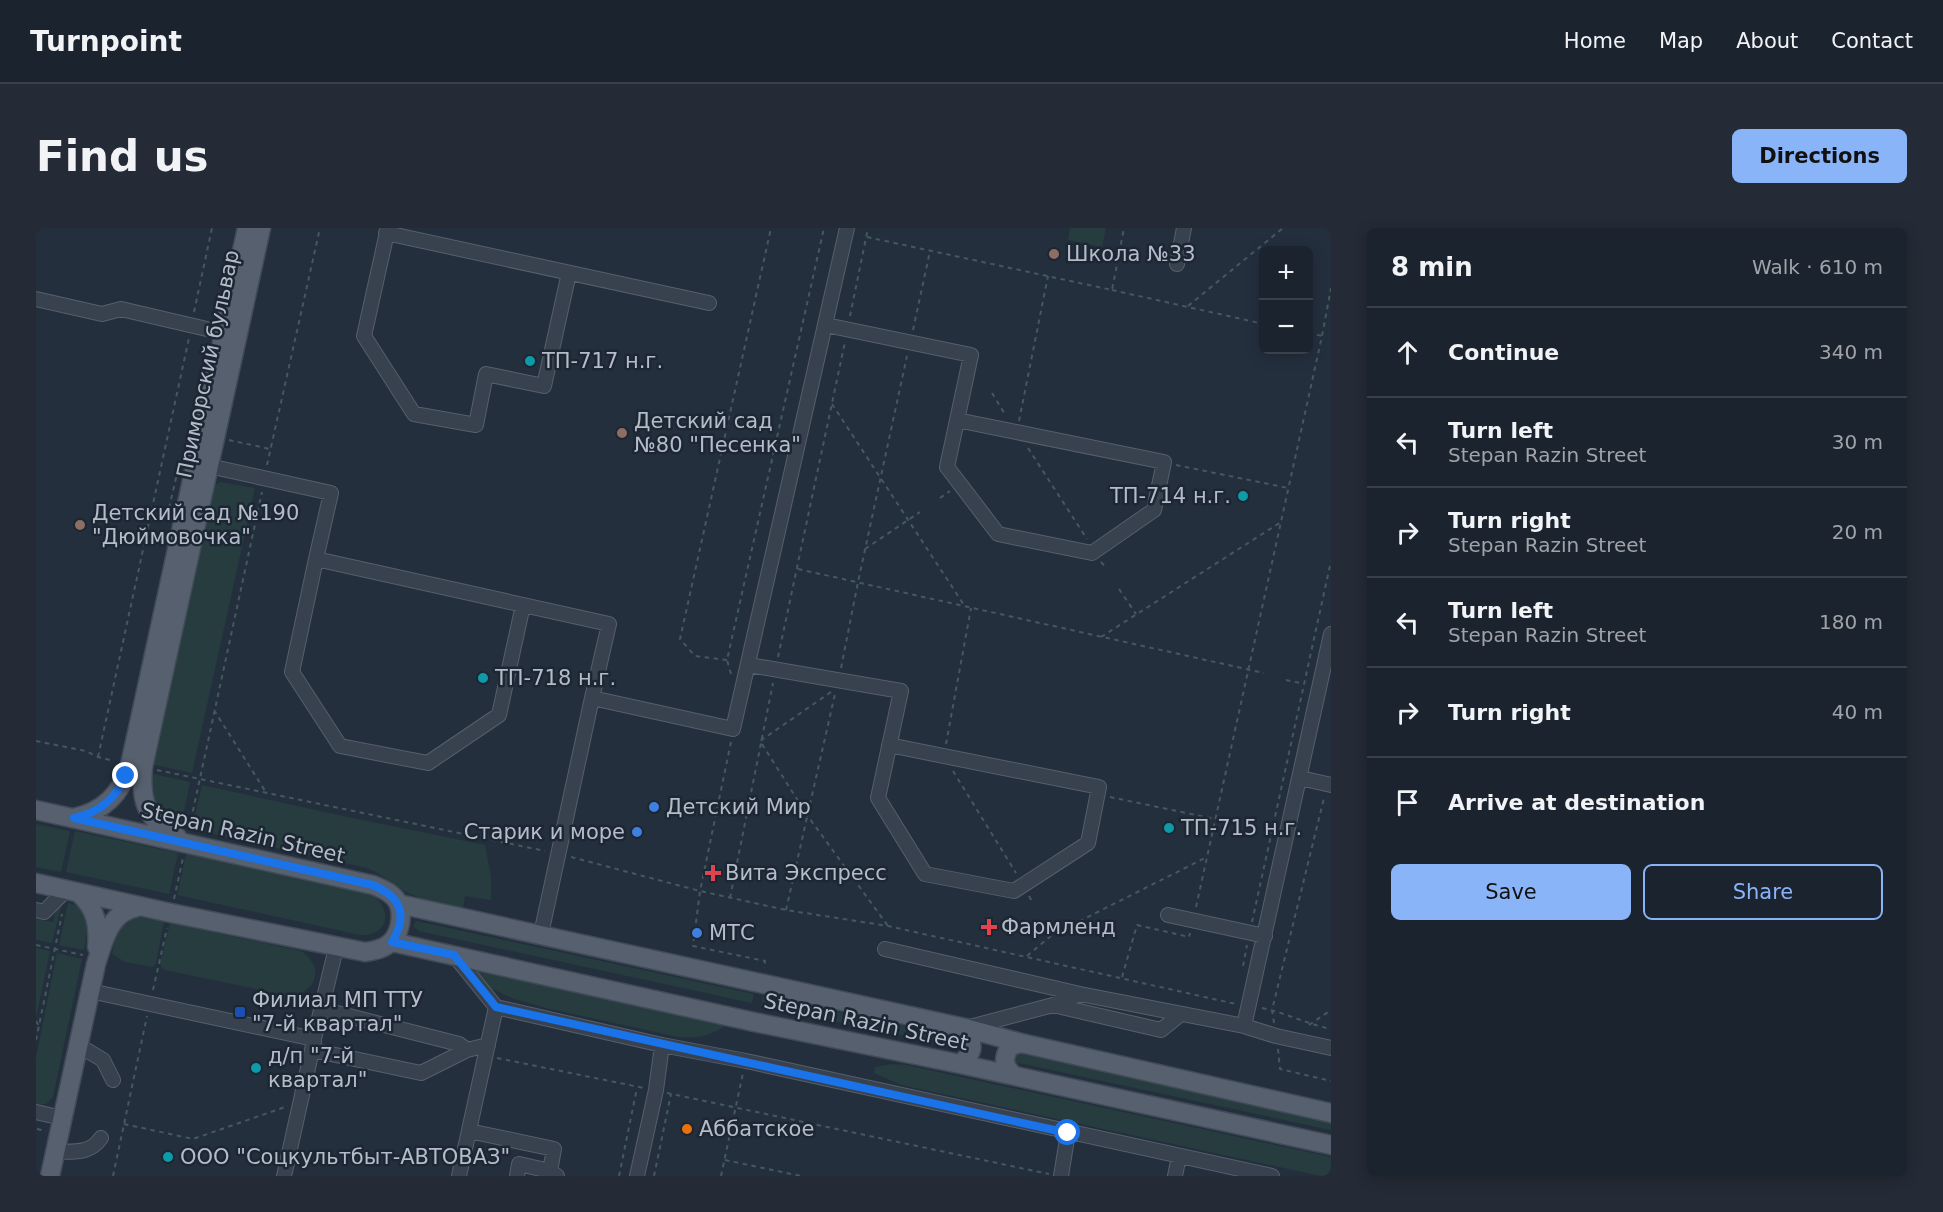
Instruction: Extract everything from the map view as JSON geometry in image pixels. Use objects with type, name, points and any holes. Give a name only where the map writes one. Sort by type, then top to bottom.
[{"type":"main road","points":[[74,818],[103,807],[120,788],[126,776],[247,228]]},
{"type":"main road","name":"Приморский бульвар","points":[[186,843],[162,829],[144,804],[141,786],[142,767],[261,228]]},
{"type":"main road","name":"Stepan Razin Street","points":[[36,810],[373,885],[389,892],[399,904],[966,1028],[1020,1043],[1331,1113]]},
{"type":"main road","points":[[36,883],[336,948],[365,952],[376,951],[392,942],[398,932],[401,917],[399,904]]},
{"type":"main road","points":[[50,1176],[90,992],[89,959],[98,932],[94,911],[73,892]]},
{"type":"main road","points":[[89,959],[104,940],[114,918],[123,911],[138,906]]},
{"type":"main road","name":"Stepan Razin Street","points":[[392,942],[1331,1145]]},
{"type":"main road","points":[[960,1064],[971,1054],[973,1045],[966,1028]]},
{"type":"main road","points":[[1012,1075],[1006,1068],[1004,1056],[1010,1046],[1020,1043]]},
{"type":"lane","points":[[592,698],[733,729],[848,228]]},
{"type":"lane","points":[[1177,264],[1184,228]]},
{"type":"lane","points":[[569,273],[544,386],[486,374],[476,425],[414,414],[364,336],[387,231],[709,303]]},
{"type":"lane","points":[[36,299],[102,314],[121,309],[225,333]]},
{"type":"lane","points":[[826,325],[971,355],[957,420],[947,467],[998,534],[1092,553],[1154,510],[1164,462],[957,420]]},
{"type":"lane","points":[[209,466],[331,493],[292,672],[340,746],[428,763],[499,715],[523,605]]},
{"type":"lane","points":[[316,559],[609,624],[541,934]]},
{"type":"lane","points":[[1244,1026],[1331,634]]},
{"type":"lane","points":[[749,666],[901,691],[878,798],[926,874],[1014,891],[1088,843],[1099,787],[890,745]]},
{"type":"lane","points":[[1300,778],[1329,784]]},
{"type":"lane","points":[[36,910],[44,912],[73,892]]},
{"type":"lane","points":[[1168,915],[1265,936]]},
{"type":"lane","points":[[284,1176],[336,948]]},
{"type":"lane","points":[[885,949],[1080,994],[1244,1026],[1276,1036],[1331,1048]]},
{"type":"lane","points":[[454,955],[496,1007],[662,1045],[746,1061],[1272,1176]]},
{"type":"lane","points":[[90,992],[313,1044],[421,1073],[467,1050],[486,1050]]},
{"type":"lane","points":[[966,1028],[1053,1005],[1080,994]]},
{"type":"lane","points":[[1053,1005],[1161,1030],[1180,1014]]},
{"type":"lane","points":[[459,1176],[496,1007]]},
{"type":"lane","points":[[321,1010],[459,1044],[467,1050]]},
{"type":"lane","points":[[78,1045],[103,1060],[113,1080]]},
{"type":"lane","points":[[637,1176],[656,1090],[662,1045]]},
{"type":"lane","points":[[36,1112],[62,1118]]},
{"type":"lane","points":[[469,1131],[554,1149],[554,1173],[519,1164],[517,1176]]},
{"type":"lane","points":[[1061,1176],[1068,1133]]},
{"type":"lane","points":[[55,1152],[88,1151],[101,1138]]},
{"type":"lane","points":[[1175,1176],[1179,1156]]},
{"type":"path","points":[[98,757],[212,228]]},
{"type":"path","points":[[186,843],[320,228]]},
{"type":"path","points":[[727,660],[695,656],[680,639],[771,228]]},
{"type":"path","points":[[733,681],[727,660],[824,228]]},
{"type":"path","points":[[729,898],[868,228]]},
{"type":"path","points":[[1112,290],[1124,228]]},
{"type":"path","points":[[1188,307],[1283,228]]},
{"type":"path","points":[[867,237],[1259,323]]},
{"type":"path","points":[[838,681],[930,251]]},
{"type":"path","points":[[1017,432],[1048,276]]},
{"type":"path","points":[[1122,978],[1137,925],[1189,937],[1331,288]]},
{"type":"path","points":[[1313,334],[1322,336]]},
{"type":"path","points":[[992,393],[1106,568]]},
{"type":"path","points":[[832,404],[965,606]]},
{"type":"path","points":[[223,438],[271,450]]},
{"type":"path","points":[[1173,464],[1288,488]]},
{"type":"path","points":[[940,498],[954,488]]},
{"type":"path","points":[[865,549],[920,512]]},
{"type":"path","points":[[1101,637],[1281,522]]},
{"type":"path","points":[[1241,973],[1331,561]]},
{"type":"path","points":[[798,569],[1264,673]]},
{"type":"path","points":[[1119,589],[1136,615]]},
{"type":"path","points":[[760,741],[837,687],[786,910]]},
{"type":"path","points":[[214,710],[267,794]]},
{"type":"path","points":[[733,729],[700,891],[693,946],[765,961],[760,982]]},
{"type":"path","points":[[36,741],[87,751],[98,757],[122,763]]},
{"type":"path","points":[[760,741],[807,815],[888,926]]},
{"type":"path","points":[[149,769],[559,854],[729,898],[786,910],[888,926],[1027,956],[1272,1010],[1309,1025],[1331,1029]]},
{"type":"path","points":[[1329,784],[1272,1010],[1280,1069],[1331,1081]]},
{"type":"path","points":[[1110,797],[1215,819]]},
{"type":"path","points":[[1027,956],[1052,935],[1207,857]]},
{"type":"path","points":[[36,1040],[62,914]]},
{"type":"path","points":[[1044,922],[1052,935]]},
{"type":"path","points":[[36,945],[89,959]]},
{"type":"path","points":[[1309,1025],[1331,1010]]},
{"type":"path","points":[[36,1021],[39,1026]]},
{"type":"path","points":[[486,1050],[637,1087],[1054,1176]]},
{"type":"path","points":[[721,1176],[746,1061]]},
{"type":"path","points":[[619,1176],[637,1087]]},
{"type":"path","points":[[654,1176],[671,1094]]},
{"type":"path","points":[[123,1124],[193,1139],[300,1101]]},
{"type":"path","points":[[36,1129],[36,1134]]},
{"type":"path","points":[[724,1160],[801,1176]]},
{"type":"green space","points":[[1070,228],[1106,228],[1102,247],[1068,240]]},
{"type":"green space","points":[[220,482],[255,488],[192,773],[151,764],[213,486]]},
{"type":"green space","points":[[149,773],[190,782],[181,826],[174,825],[154,811]]},
{"type":"green space","points":[[202,785],[485,845],[491,876],[491,900],[465,896],[463,908],[435,902],[408,893],[367,868],[192,829]]},
{"type":"green space","points":[[36,824],[70,831],[61,872],[36,867]]},
{"type":"green space","points":[[75,831],[178,853],[169,894],[66,872]]},
{"type":"green space","points":[[186,854],[367,892],[375,897],[385,911],[383,925],[378,931],[360,935],[177,895]]},
{"type":"green space","points":[[58,902],[62,903],[52,943],[36,940],[36,919],[53,922]]},
{"type":"green space","points":[[68,903],[81,907],[89,923],[84,950],[59,945]]},
{"type":"green space","points":[[133,916],[164,921],[156,963],[153,967],[125,962],[112,954],[117,930]]},
{"type":"green space","points":[[416,921],[754,994],[752,1003],[419,931],[413,926]]},
{"type":"green space","points":[[170,923],[301,951],[313,965],[314,979],[306,990],[289,996],[165,970],[160,963]]},
{"type":"green space","points":[[36,948],[50,951],[36,1018]]},
{"type":"green space","points":[[57,953],[82,959],[53,1097],[46,1104],[36,1105],[36,1058]]},
{"type":"green space","points":[[478,972],[725,1026],[703,1036],[678,1037],[514,999],[486,986],[477,974]]},
{"type":"green space","points":[[763,996],[962,1038],[964,1048],[761,1006]]},
{"type":"green space","points":[[1017,1052],[1331,1120],[1331,1130],[1014,1062],[1011,1054]]},
{"type":"green space","points":[[892,1064],[906,1065],[1331,1157],[1331,1176],[1321,1176],[901,1085],[874,1073],[875,1067]]},
{"type":"place","name":"Школа №33","points":[[1054,254]]},
{"type":"place","name":"ТП-717 н.г.","points":[[530,361]]},
{"type":"place","name":"Детский сад №80 \"Песенка\"","points":[[622,433]]},
{"type":"place","name":"ТП-714 н.г.","points":[[1243,496]]},
{"type":"place","name":"Детский сад №190 \"Дюймовочка\"","points":[[80,525]]},
{"type":"place","name":"ТП-718 н.г.","points":[[483,678]]},
{"type":"place","name":"Детский Мир","points":[[654,807]]},
{"type":"place","name":"ТП-715 н.г.","points":[[1169,828]]},
{"type":"place","name":"Старик и море","points":[[637,832]]},
{"type":"place","name":"Вита Экспресс","points":[[713,873]]},
{"type":"place","name":"Фармленд","points":[[989,927]]},
{"type":"place","name":"МТС","points":[[697,933]]},
{"type":"place","name":"Филиал МП ТТУ \"7-й квартал\"","points":[[240,1012]]},
{"type":"place","name":"д/п \"7-й квартал\"","points":[[256,1068]]},
{"type":"place","name":"Аббатское","points":[[687,1129]]},
{"type":"place","name":"ООО \"Соцкультбыт-АВТОВАЗ\"","points":[[168,1157]]},
{"type":"route","points":[[126,776],[112,799],[103,807],[74,818],[373,885],[389,892],[399,904],[401,917],[398,932],[392,942],[454,955],[496,1007],[1068,1133]]}]
